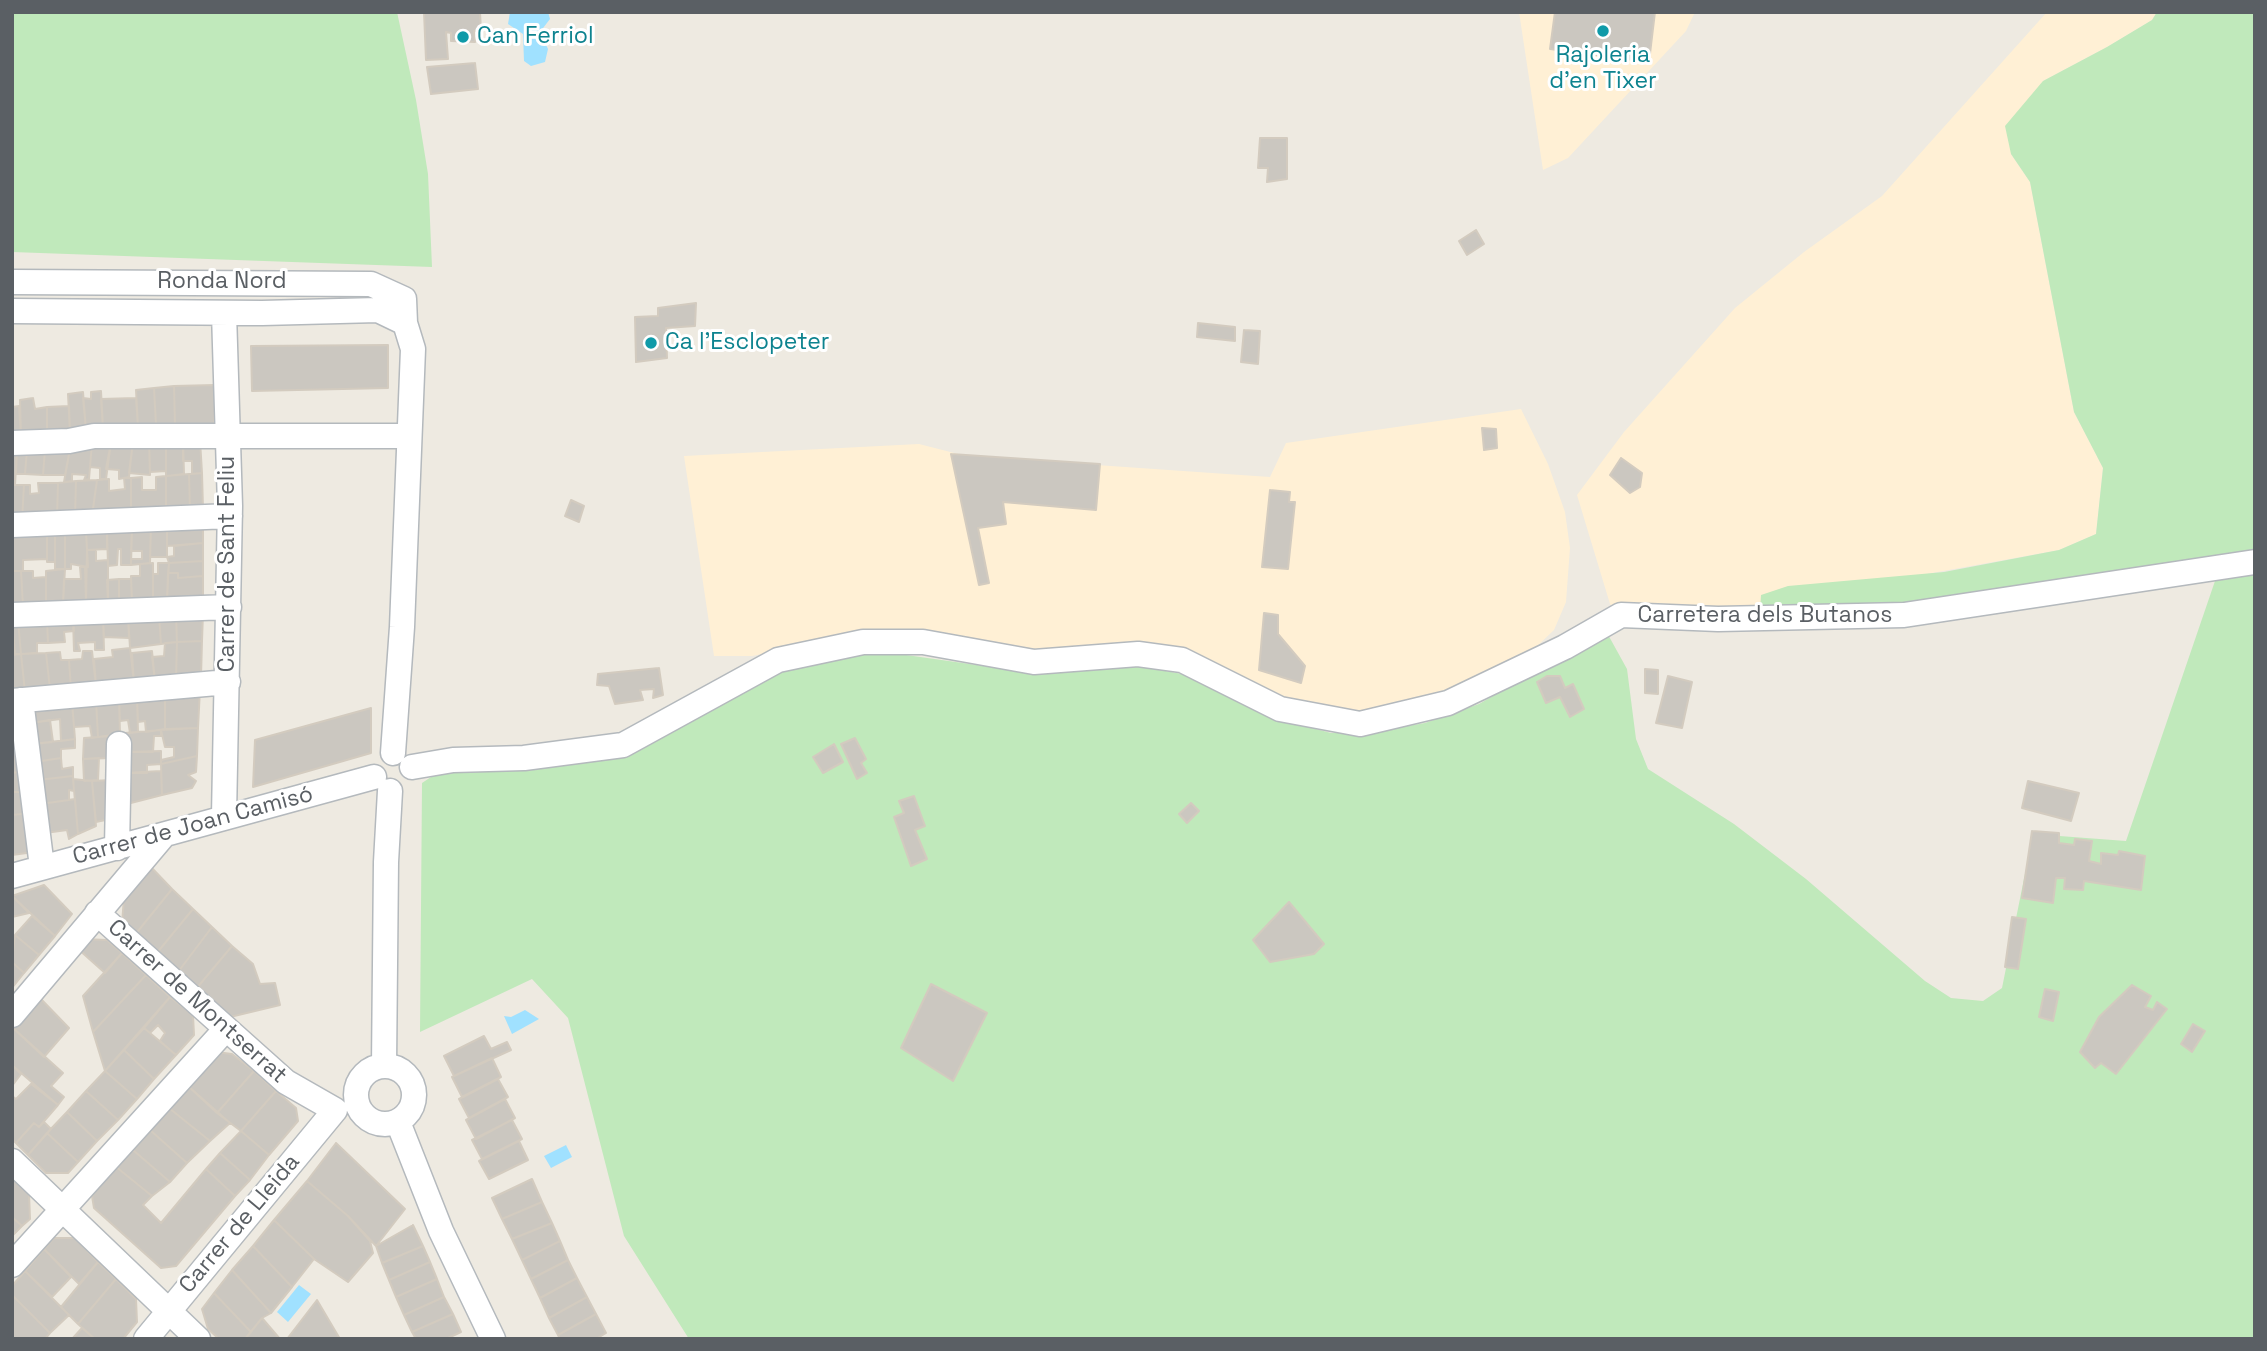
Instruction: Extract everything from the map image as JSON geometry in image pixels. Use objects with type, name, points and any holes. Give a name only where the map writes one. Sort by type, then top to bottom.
[{"type":"street","name":"Ronda Nord","points":[[12,282],[371,284],[405,311]]},
{"type":"street","name":"Ronda Nord","points":[[12,311],[405,311]]},
{"type":"street","points":[[382,784],[398,791],[408,785],[402,760],[398,696],[413,349],[405,311]]},
{"type":"street","name":"Carrer de Sant Feliu","points":[[224,313],[230,516],[224,816]]},
{"type":"street","points":[[12,443],[69,441],[94,436],[410,436]]},
{"type":"street","points":[[12,525],[230,516]]},
{"type":"street","name":"Carretera dels Butanos","points":[[402,760],[524,758],[623,745],[778,660],[863,642],[923,642],[1034,662],[1138,654],[1182,660],[1280,709],[1360,724],[1448,703],[1565,647],[1622,615],[1718,619],[1904,615],[2255,562]]},
{"type":"street","points":[[12,615],[229,607]]},
{"type":"street","points":[[42,867],[17,700],[228,682]]},
{"type":"street","points":[[117,848],[119,744]]},
{"type":"street","points":[[384,1066],[387,841],[379,759],[402,760]]},
{"type":"street","name":"Carrer de Joan Camisó","points":[[12,876],[163,836],[224,816],[382,784]]},
{"type":"street","points":[[12,1015],[163,836]]},
{"type":"street","name":"Carrer de Montserrat","points":[[97,913],[286,1082],[346,1108]]},
{"type":"street","points":[[12,1265],[226,1030]]},
{"type":"street","points":[[384,1066],[404,1073],[413,1088],[412,1106],[398,1122],[377,1123],[346,1108],[363,1076],[372,1069],[384,1066]]},
{"type":"street","name":"Carrer de Lleida","points":[[146,1339],[346,1108]]},
{"type":"street","points":[[398,1122],[441,1231],[493,1339]]},
{"type":"street","points":[[12,1161],[198,1339]]},
{"type":"shaded area","points":[[1519,12],[1695,12],[1686,31],[1568,158],[1543,170]]},
{"type":"shaded area","points":[[2047,12],[2157,12],[2152,20],[2043,81],[2011,154],[2030,182],[2074,412],[2103,468],[2096,534],[2059,550],[1910,577],[1760,611],[1614,609],[1610,604],[1577,495],[1624,432],[1735,308],[1804,252],[1882,196]]},
{"type":"shaded area","points":[[1521,409],[1548,464],[1565,512],[1570,548],[1566,602],[1554,630],[1533,650],[1445,695],[1389,708],[1345,711],[1301,705],[1251,684],[1072,651],[812,644],[752,656],[714,656],[684,456],[919,444],[966,456],[1270,477],[1286,443]]},
{"type":"green space","points":[[12,12],[397,12],[416,100],[428,174],[432,267],[12,252]]},
{"type":"green space","points":[[2157,12],[2255,12],[2255,550],[1914,606],[1760,611],[1761,595],[1788,586],[1944,572],[2059,550],[2096,534],[2103,468],[2074,412],[2030,182],[2011,154],[2005,126],[2043,81],[2152,20]]},
{"type":"green space","points":[[2255,573],[2255,1339],[689,1339],[624,1236],[568,1018],[532,979],[420,1032],[422,783],[437,773],[652,742],[808,658],[878,651],[1012,670],[1058,673],[1138,666],[1182,674],[1278,719],[1331,733],[1373,732],[1425,723],[1479,704],[1606,631],[1627,669],[1636,739],[1648,769],[1734,824],[1806,879],[1925,981],[1951,998],[1983,1001],[2002,988],[2033,834],[2126,841],[2215,581]]},
{"type":"water","points":[[510,12],[548,12],[550,19],[540,32],[548,49],[545,62],[531,66],[524,61],[523,34],[508,24]]},
{"type":"water","points":[[525,1010],[539,1019],[512,1034],[504,1016],[511,1017]]},
{"type":"water","points":[[566,1145],[572,1157],[551,1168],[544,1156]]},
{"type":"water","points":[[299,1285],[311,1294],[288,1322],[277,1312]]},
{"type":"building","name":"Can Ferriol","points":[[424,12],[480,12],[481,31],[474,31],[475,42],[451,41],[451,33],[446,32],[448,59],[426,60]]},
{"type":"building","name":"Rajoleria d'en Tixer","points":[[1555,12],[1655,12],[1649,62],[1550,49]]},
{"type":"building","points":[[475,63],[478,89],[431,94],[427,67]]},
{"type":"building","points":[[1260,138],[1287,138],[1287,179],[1267,182],[1268,168],[1258,168]]},
{"type":"building","points":[[1476,230],[1484,244],[1467,255],[1459,241]]},
{"type":"building","name":"Ca l'Esclopeter","points":[[696,303],[695,326],[666,328],[667,358],[636,362],[635,317],[658,316],[658,308]]},
{"type":"building","points":[[1198,323],[1235,327],[1235,341],[1197,337]]},
{"type":"building","points":[[1244,330],[1260,331],[1258,364],[1241,362]]},
{"type":"building","points":[[388,345],[388,388],[252,391],[251,346]]},
{"type":"building","points":[[215,385],[214,424],[175,425],[174,386]]},
{"type":"building","points":[[174,386],[175,425],[156,425],[154,388]]},
{"type":"building","points":[[154,388],[156,425],[138,427],[136,390]]},
{"type":"building","points":[[101,391],[103,428],[86,430],[83,398],[91,399],[91,392]]},
{"type":"building","points":[[83,392],[86,430],[70,433],[68,394]]},
{"type":"building","points":[[33,398],[35,409],[47,407],[47,434],[21,436],[20,400]]},
{"type":"building","points":[[136,398],[138,427],[103,428],[101,399]]},
{"type":"building","points":[[19,406],[21,436],[12,437],[12,407]]},
{"type":"building","points":[[69,406],[70,433],[47,434],[47,407]]},
{"type":"building","points":[[1482,428],[1496,429],[1497,448],[1484,450]]},
{"type":"building","points":[[149,440],[166,440],[166,471],[150,472]]},
{"type":"building","points":[[149,440],[150,475],[129,473],[133,441]]},
{"type":"building","points":[[166,440],[183,440],[184,474],[166,476]]},
{"type":"building","points":[[183,440],[200,440],[202,473],[192,474],[192,461],[183,461]]},
{"type":"building","points":[[133,441],[129,477],[119,479],[119,470],[106,469],[111,442]]},
{"type":"building","points":[[111,442],[106,479],[100,479],[100,468],[90,467],[92,443]]},
{"type":"building","points":[[92,443],[89,479],[84,480],[86,475],[72,474],[72,481],[64,482],[70,449]]},
{"type":"building","points":[[70,449],[65,475],[43,475],[45,450]]},
{"type":"building","points":[[12,450],[17,450],[15,485],[12,485]]},
{"type":"building","points":[[17,450],[27,450],[25,474],[16,474]]},
{"type":"building","points":[[27,450],[45,450],[43,475],[25,474]]},
{"type":"building","points":[[951,454],[1100,464],[1096,510],[1003,502],[1006,524],[978,528],[989,583],[979,585]]},
{"type":"building","points":[[1621,458],[1642,473],[1640,487],[1630,493],[1610,475]]},
{"type":"building","points":[[202,473],[203,509],[190,510],[189,474]]},
{"type":"building","points":[[189,474],[190,510],[166,511],[166,476]]},
{"type":"building","points":[[166,476],[166,511],[131,514],[131,478],[142,477],[142,490],[156,490],[156,477]]},
{"type":"building","points":[[124,478],[131,478],[131,514],[92,516],[97,480],[109,479],[109,491],[125,489]]},
{"type":"building","points":[[97,480],[92,516],[75,517],[76,481]]},
{"type":"building","points":[[76,481],[75,517],[57,518],[58,483]]},
{"type":"building","points":[[38,483],[58,483],[57,518],[22,520],[24,485],[30,485],[30,494],[39,493]]},
{"type":"building","points":[[12,485],[24,485],[22,520],[12,521]]},
{"type":"building","points":[[1270,490],[1290,492],[1289,502],[1295,502],[1288,569],[1262,567]]},
{"type":"building","points":[[571,500],[584,506],[579,522],[565,516]]},
{"type":"building","points":[[203,523],[203,543],[167,546],[167,526]]},
{"type":"building","points":[[151,526],[150,563],[131,565],[131,559],[142,559],[142,551],[131,551],[132,528]]},
{"type":"building","points":[[151,526],[167,526],[167,557],[150,557]]},
{"type":"building","points":[[132,528],[131,565],[121,565],[121,549],[118,549],[117,565],[108,566],[107,530]]},
{"type":"building","points":[[107,530],[107,549],[87,550],[86,531]]},
{"type":"building","points":[[86,531],[88,567],[71,564],[71,569],[65,569],[65,532]]},
{"type":"building","points":[[65,532],[65,569],[55,569],[55,533]]},
{"type":"building","points":[[47,533],[55,533],[55,562],[47,562]]},
{"type":"building","points":[[47,533],[47,559],[23,560],[23,571],[12,571],[12,535]]},
{"type":"building","points":[[203,543],[203,561],[169,563],[167,557],[174,556],[174,546]]},
{"type":"building","points":[[87,550],[96,550],[96,561],[108,560],[108,602],[86,603]]},
{"type":"building","points":[[203,561],[203,576],[178,578],[178,573],[168,573],[169,563]]},
{"type":"building","points":[[153,563],[153,601],[132,602],[131,576],[140,576],[140,564]]},
{"type":"building","points":[[158,563],[169,563],[167,600],[153,601],[153,574],[158,574]]},
{"type":"building","points":[[80,567],[85,567],[86,603],[63,604],[64,579],[81,579]]},
{"type":"building","points":[[65,569],[63,604],[46,605],[46,571]]},
{"type":"building","points":[[12,571],[21,571],[23,606],[12,607]]},
{"type":"building","points":[[21,571],[33,571],[33,578],[46,577],[46,605],[23,606]]},
{"type":"building","points":[[168,573],[178,573],[178,578],[203,576],[203,600],[167,600]]},
{"type":"building","points":[[119,579],[131,579],[132,602],[119,602]]},
{"type":"building","points":[[119,579],[119,602],[108,602],[107,580]]},
{"type":"building","points":[[203,613],[202,641],[177,642],[176,615]]},
{"type":"building","points":[[1264,613],[1278,615],[1278,634],[1305,666],[1301,683],[1259,670]]},
{"type":"building","points":[[128,615],[129,638],[104,637],[103,617]]},
{"type":"building","points":[[128,615],[159,615],[161,644],[130,648]]},
{"type":"building","points":[[159,615],[176,615],[177,642],[161,644]]},
{"type":"building","points":[[103,617],[104,650],[95,650],[95,642],[78,643],[80,651],[74,651],[73,619]]},
{"type":"building","points":[[73,619],[74,631],[64,632],[65,642],[48,643],[47,620]]},
{"type":"building","points":[[47,620],[48,643],[37,643],[37,653],[21,654],[18,621]]},
{"type":"building","points":[[18,621],[21,654],[15,654],[12,622]]},
{"type":"building","points":[[202,641],[201,677],[176,679],[177,642]]},
{"type":"building","points":[[177,642],[176,679],[155,681],[152,657],[164,656],[165,643]]},
{"type":"building","points":[[130,648],[134,683],[96,686],[94,659],[113,657],[112,650]]},
{"type":"building","points":[[83,651],[92,651],[96,686],[71,689],[69,660],[82,659]]},
{"type":"building","points":[[152,651],[155,681],[134,683],[132,653]]},
{"type":"building","points":[[60,652],[61,660],[69,660],[71,689],[50,689],[46,653]]},
{"type":"building","points":[[46,653],[50,689],[25,692],[21,654]]},
{"type":"building","points":[[21,654],[25,692],[12,693],[12,655]]},
{"type":"building","points":[[659,668],[663,695],[653,698],[654,689],[640,690],[643,700],[615,704],[609,686],[597,685],[598,674]]},
{"type":"building","points":[[1645,669],[1658,670],[1658,694],[1645,693]]},
{"type":"building","points":[[1547,676],[1560,676],[1565,688],[1573,684],[1584,709],[1570,717],[1560,697],[1546,703],[1537,682]]},
{"type":"building","points":[[1668,676],[1692,682],[1682,728],[1656,723]]},
{"type":"building","points":[[200,689],[198,728],[165,729],[165,693]]},
{"type":"building","points":[[165,693],[165,729],[146,732],[145,721],[138,722],[137,696]]},
{"type":"building","points":[[137,696],[138,732],[130,733],[128,720],[120,721],[119,698]]},
{"type":"building","points":[[119,698],[120,734],[98,737],[96,700]]},
{"type":"building","points":[[96,700],[98,737],[92,738],[90,726],[74,727],[72,702]]},
{"type":"building","points":[[72,702],[75,739],[61,741],[60,719],[31,723],[29,706]]},
{"type":"building","points":[[371,708],[371,753],[253,787],[255,740]]},
{"type":"building","points":[[50,720],[53,742],[33,744],[31,723]]},
{"type":"building","points":[[198,728],[197,756],[161,764],[161,760],[174,757],[174,747],[165,747],[161,730]]},
{"type":"building","points":[[161,730],[161,736],[154,736],[153,752],[125,752],[125,733]]},
{"type":"building","points":[[112,736],[111,758],[83,759],[84,738]]},
{"type":"building","points":[[855,738],[866,759],[861,763],[867,773],[857,779],[841,744]]},
{"type":"building","points":[[75,739],[75,748],[61,749],[61,758],[35,762],[33,744]]},
{"type":"building","points":[[834,744],[843,762],[823,773],[813,757]]},
{"type":"building","points":[[23,749],[25,771],[12,773],[12,750]]},
{"type":"building","points":[[161,751],[161,764],[147,765],[147,773],[124,773],[125,752]]},
{"type":"building","points":[[197,756],[196,772],[188,775],[196,781],[192,788],[162,795],[161,764]]},
{"type":"building","points":[[61,758],[62,769],[73,767],[73,776],[38,780],[35,762]]},
{"type":"building","points":[[99,758],[98,780],[84,781],[83,759]]},
{"type":"building","points":[[25,771],[27,792],[12,792],[12,773]]},
{"type":"building","points":[[161,771],[162,795],[127,804],[124,773]]},
{"type":"building","points":[[73,776],[74,791],[69,790],[69,800],[41,804],[38,780]]},
{"type":"building","points":[[73,779],[92,781],[96,826],[78,834]]},
{"type":"building","points":[[111,780],[110,819],[96,822],[92,781]]},
{"type":"building","points":[[2028,781],[2079,793],[2071,821],[2022,808]]},
{"type":"building","points":[[12,792],[27,792],[30,813],[12,815]]},
{"type":"building","points":[[914,796],[925,826],[915,830],[927,859],[911,866],[894,817],[904,813],[899,801]]},
{"type":"building","points":[[75,799],[78,834],[69,839],[67,830],[45,833],[41,804]]},
{"type":"building","points":[[1191,803],[1199,811],[1187,823],[1179,814]]},
{"type":"building","points":[[30,813],[34,852],[12,855],[12,815]]},
{"type":"building","points":[[2032,831],[2059,833],[2059,843],[2074,845],[2075,839],[2092,841],[2089,861],[2101,864],[2101,853],[2118,855],[2119,851],[2145,856],[2141,890],[2084,881],[2083,890],[2064,889],[2065,878],[2056,878],[2053,903],[2022,898]]},
{"type":"building","points":[[149,865],[172,889],[134,936],[122,924],[124,897]]},
{"type":"building","points":[[44,885],[72,914],[55,936],[12,896]]},
{"type":"building","points":[[172,889],[193,909],[156,954],[134,936]]},
{"type":"building","points":[[12,896],[29,913],[12,917]]},
{"type":"building","points":[[1289,902],[1324,944],[1314,954],[1270,962],[1253,940]]},
{"type":"building","points":[[193,909],[212,927],[178,972],[156,954]]},
{"type":"building","points":[[32,916],[55,936],[39,955],[15,935]]},
{"type":"building","points":[[2012,917],[2026,919],[2018,969],[2005,967]]},
{"type":"building","points":[[212,927],[232,946],[196,989],[178,972]]},
{"type":"building","points":[[15,935],[39,955],[24,973],[12,962]]},
{"type":"building","points":[[83,939],[107,940],[122,953],[105,973],[77,948]]},
{"type":"building","points":[[232,946],[253,964],[260,984],[275,983],[280,1005],[230,1017],[196,989]]},
{"type":"building","points":[[122,953],[146,975],[93,1032],[83,996]]},
{"type":"building","points":[[12,962],[24,973],[12,988]]},
{"type":"building","points":[[146,975],[170,997],[105,1071],[93,1032]]},
{"type":"building","points":[[931,984],[987,1013],[953,1081],[901,1048]]},
{"type":"building","points":[[2132,985],[2151,996],[2145,1007],[2153,1010],[2157,1002],[2167,1009],[2116,1074],[2101,1063],[2095,1068],[2080,1052],[2099,1017]]},
{"type":"building","points":[[2045,989],[2059,992],[2053,1021],[2039,1017]]},
{"type":"building","points":[[39,997],[69,1028],[44,1057],[12,1027]]},
{"type":"building","points":[[170,997],[193,1015],[194,1035],[176,1055],[160,1041],[165,1033],[158,1025],[150,1033],[144,1028]]},
{"type":"building","points":[[2193,1024],[2205,1031],[2192,1052],[2181,1044]]},
{"type":"building","points":[[12,1027],[63,1073],[51,1086],[64,1097],[58,1105],[12,1065]]},
{"type":"building","points":[[144,1028],[176,1055],[154,1079],[124,1050]]},
{"type":"building","points":[[484,1036],[491,1049],[507,1042],[511,1050],[454,1076],[444,1056]]},
{"type":"building","points":[[124,1050],[154,1079],[137,1099],[105,1071]]},
{"type":"building","points":[[216,1052],[232,1054],[254,1071],[217,1113],[188,1086]]},
{"type":"building","points":[[492,1058],[501,1077],[462,1097],[452,1077]]},
{"type":"building","points":[[12,1065],[21,1074],[12,1086]]},
{"type":"building","points":[[105,1071],[137,1099],[118,1120],[86,1091]]},
{"type":"building","points":[[254,1071],[276,1091],[241,1131],[217,1113]]},
{"type":"building","points":[[498,1079],[508,1097],[469,1118],[459,1099]]},
{"type":"building","points":[[31,1084],[58,1105],[39,1127],[34,1123],[16,1143],[12,1139],[12,1096],[16,1099]]},
{"type":"building","points":[[188,1086],[230,1123],[210,1141],[169,1108]]},
{"type":"building","points":[[86,1091],[118,1120],[97,1141],[67,1112]]},
{"type":"building","points":[[276,1091],[296,1108],[298,1121],[269,1155],[241,1131]]},
{"type":"building","points":[[505,1099],[515,1118],[476,1139],[466,1120]]},
{"type":"building","points":[[169,1108],[210,1141],[187,1163],[150,1130]]},
{"type":"building","points":[[67,1112],[97,1141],[78,1162],[47,1133]]},
{"type":"building","points":[[512,1120],[522,1139],[482,1159],[472,1140]]},
{"type":"building","points":[[44,1122],[51,1129],[28,1155],[16,1143],[34,1123],[39,1127]]},
{"type":"building","points":[[150,1130],[187,1163],[170,1182],[133,1150]]},
{"type":"building","points":[[241,1131],[269,1155],[250,1180],[220,1153]]},
{"type":"building","points":[[47,1133],[78,1162],[68,1173],[46,1173],[28,1155]]},
{"type":"building","points":[[519,1141],[528,1160],[489,1179],[479,1161]]},
{"type":"building","points":[[336,1143],[405,1209],[376,1246],[348,1216],[307,1181]]},
{"type":"building","points":[[133,1150],[170,1182],[152,1196],[115,1166]]},
{"type":"building","points":[[220,1153],[250,1180],[235,1196],[206,1169]]},
{"type":"building","points":[[115,1166],[152,1196],[143,1205],[161,1223],[206,1169],[235,1196],[176,1266],[161,1268],[94,1208],[92,1196]]},
{"type":"building","points":[[12,1178],[29,1193],[30,1219],[22,1226],[12,1217]]},
{"type":"building","points":[[532,1179],[542,1202],[502,1219],[492,1198]]},
{"type":"building","points":[[307,1181],[348,1216],[370,1241],[373,1253],[348,1282],[314,1259],[274,1220]]},
{"type":"building","points":[[542,1202],[552,1223],[512,1239],[502,1219]]},
{"type":"building","points":[[12,1217],[22,1226],[12,1236]]},
{"type":"building","points":[[274,1220],[314,1259],[292,1287],[253,1246]]},
{"type":"building","points":[[552,1223],[560,1241],[522,1260],[512,1239]]},
{"type":"building","points":[[413,1225],[423,1246],[382,1263],[376,1246]]},
{"type":"building","points":[[54,1238],[75,1238],[98,1262],[79,1284],[44,1249]]},
{"type":"building","points":[[560,1241],[568,1260],[531,1279],[522,1260]]},
{"type":"building","points":[[253,1246],[292,1287],[271,1313],[232,1270]]},
{"type":"building","points":[[423,1246],[430,1262],[389,1280],[382,1263]]},
{"type":"building","points":[[44,1249],[71,1277],[52,1297],[25,1271]]},
{"type":"building","points":[[568,1260],[577,1278],[540,1298],[531,1279]]},
{"type":"building","points":[[98,1262],[116,1279],[78,1324],[61,1307]]},
{"type":"building","points":[[430,1262],[437,1279],[396,1297],[389,1280]]},
{"type":"building","points":[[232,1270],[271,1313],[262,1318],[251,1332],[214,1293]]},
{"type":"building","points":[[25,1271],[69,1315],[50,1333],[12,1295],[12,1286]]},
{"type":"building","points":[[577,1278],[587,1297],[549,1318],[540,1298]]},
{"type":"building","points":[[116,1279],[136,1299],[137,1322],[123,1339],[95,1339],[78,1324]]},
{"type":"building","points":[[437,1279],[444,1297],[404,1315],[396,1297]]},
{"type":"building","points":[[214,1293],[251,1332],[245,1339],[219,1339],[208,1329],[202,1309]]},
{"type":"building","points":[[12,1295],[50,1333],[45,1339],[12,1339]]},
{"type":"building","points":[[444,1297],[453,1314],[412,1332],[404,1315]]},
{"type":"building","points":[[587,1297],[596,1314],[558,1335],[549,1318]]},
{"type":"building","points":[[317,1300],[340,1339],[287,1339]]},
{"type":"building","points":[[453,1314],[461,1332],[446,1339],[416,1339],[412,1332]]},
{"type":"building","points":[[596,1314],[606,1333],[596,1339],[560,1339],[558,1335]]},
{"type":"building","points":[[262,1318],[280,1339],[245,1339]]},
{"type":"building","points":[[82,1328],[95,1339],[72,1339]]},
{"type":"place","name":"Rajoleria d'en Tixer","points":[[1603,31]]},
{"type":"place","name":"Can Ferriol","points":[[463,37]]},
{"type":"place","name":"Ca l'Esclopeter","points":[[651,343]]}]
